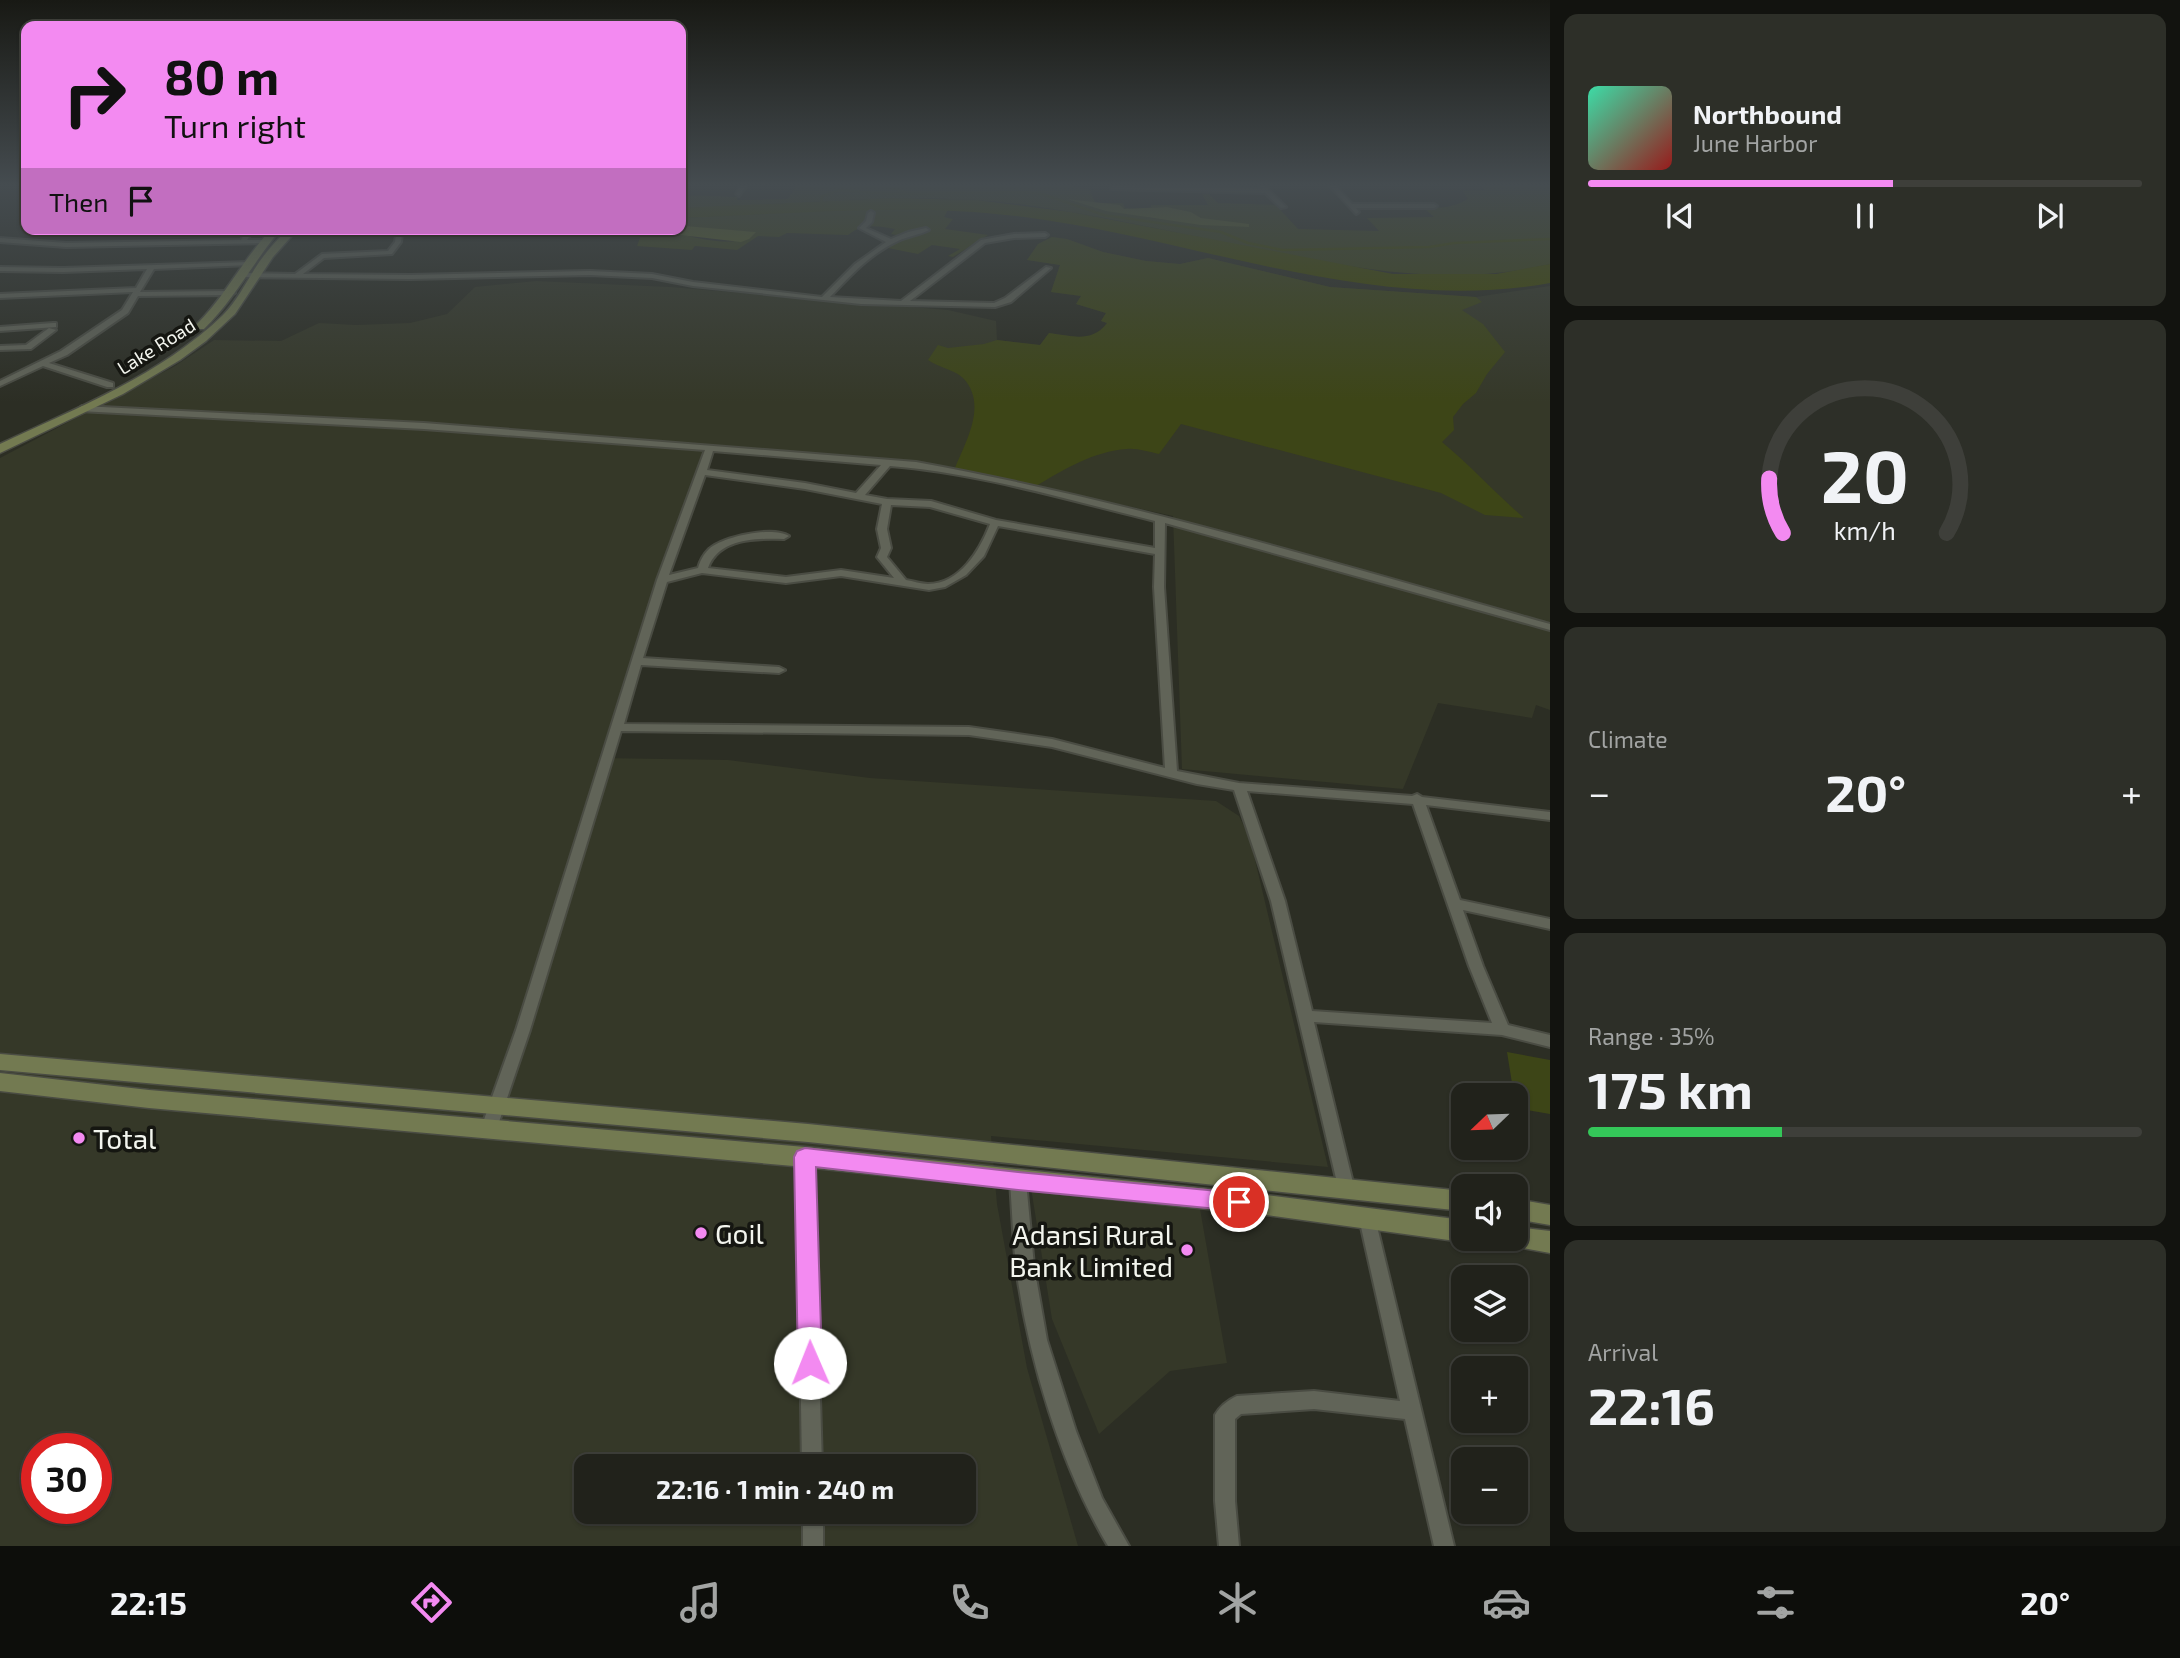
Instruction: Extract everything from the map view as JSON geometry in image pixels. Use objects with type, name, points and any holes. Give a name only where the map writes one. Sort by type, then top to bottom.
[{"type":"main road","name":"Lake Road","points":[[0,449],[161,366],[198,341],[236,308],[255,258]]},
{"type":"main road","name":"Lake Road","points":[[0,440],[110,385],[181,343],[206,322],[262,258]]},
{"type":"main road","points":[[0,1062],[493,1117],[805,1157],[1266,1205],[1451,1229]]},
{"type":"main road","points":[[0,1083],[149,1099],[808,1133],[1451,1200]]},
{"type":"main road","points":[[1528,1211],[1550,1215]]},
{"type":"main road","points":[[1528,1239],[1550,1242]]},
{"type":"street","points":[[297,275],[318,258]]},
{"type":"street","points":[[824,299],[870,258]]},
{"type":"street","points":[[904,302],[961,258]]},
{"type":"street","points":[[0,384],[44,364],[125,311],[152,267]]},
{"type":"street","points":[[0,269],[152,267],[297,275],[443,277],[590,273],[653,275],[693,284],[824,299],[995,304],[1008,300],[1048,268]]},
{"type":"street","points":[[0,296],[138,292],[231,293]]},
{"type":"street","points":[[0,329],[53,327],[28,347],[0,348]]},
{"type":"street","points":[[44,364],[110,385]]},
{"type":"street","points":[[82,409],[424,426],[887,463],[972,475],[1160,519],[1550,627]]},
{"type":"street","points":[[493,1117],[523,1030],[662,580],[710,448]]},
{"type":"street","points":[[859,496],[887,463]]},
{"type":"street","points":[[703,472],[887,502],[930,504],[995,523],[1160,552]]},
{"type":"street","points":[[887,502],[882,529],[886,548],[882,557],[901,581]]},
{"type":"street","points":[[1160,519],[1159,587],[1171,772]]},
{"type":"street","points":[[662,580],[702,570],[786,580],[841,573],[929,587],[958,579],[987,545],[995,523]]},
{"type":"street","points":[[702,570],[706,557],[733,541],[766,535],[784,536]]},
{"type":"street","points":[[636,661],[779,670]]},
{"type":"street","points":[[617,727],[969,731],[1052,743],[1239,787],[1417,798],[1550,816]]},
{"type":"street","points":[[1239,787],[1278,901],[1346,1187]]},
{"type":"street","points":[[1417,798],[1476,966],[1502,1029]]},
{"type":"street","points":[[1455,904],[1550,924]]},
{"type":"street","points":[[1306,1016],[1502,1029],[1550,1041]]},
{"type":"street","points":[[805,1157],[812,1454]]},
{"type":"street","points":[[1018,1181],[1026,1266],[1038,1340],[1066,1431],[1094,1504],[1119,1546]]},
{"type":"street","points":[[1367,1218],[1444,1546]]},
{"type":"street","points":[[1229,1546],[1225,1501],[1225,1415],[1237,1405],[1314,1399],[1411,1411]]},
{"type":"street","points":[[813,1524],[813,1546]]},
{"type":"shaded area","points":[[1132,258],[1180,264],[1209,258],[1330,287],[1476,297],[1550,286],[1550,710],[1536,705],[1532,718],[1438,703],[1403,789],[1182,769],[1173,516],[939,465],[705,445],[599,758],[728,760],[870,778],[1216,801],[1239,816],[1250,839],[1328,1167],[991,1136],[997,1204],[1027,1368],[1078,1546],[0,1546],[0,458],[175,366],[214,340],[281,341],[319,323],[410,323],[447,314],[475,287],[536,281],[670,287],[948,310],[996,321],[997,340],[1040,345],[1049,333],[1084,338],[1099,334],[1107,323],[1101,321],[1106,313],[1076,304],[1081,296],[1051,292],[1060,265],[1027,260]]},
{"type":"shaded area","points":[[1132,258],[1180,264],[1209,258],[1330,287],[1476,297],[1482,302],[1462,310],[1483,324],[1505,352],[1476,393],[1453,417],[1454,430],[1442,442],[1524,518],[1485,515],[1441,493],[1181,424],[1159,454],[1131,449],[1103,453],[1079,462],[1036,486],[955,468],[973,423],[974,399],[963,378],[928,360],[938,345],[948,348],[997,340],[1040,345],[1049,333],[1088,336],[1107,323],[1101,321],[1106,313],[1076,304],[1081,296],[1051,292],[1060,265],[1027,260]]},
{"type":"shaded area","points":[[1232,258],[1311,258],[1393,274],[1496,274],[1550,264],[1550,283],[1484,290],[1417,289],[1351,282]]},
{"type":"shaded area","points":[[1305,258],[1550,258],[1550,264],[1478,274],[1443,275],[1374,270]]},
{"type":"shaded area","points":[[1507,1052],[1550,1060],[1550,1114],[1528,1110],[1528,1083],[1512,1083]]},
{"type":"shaded area","points":[[1031,1188],[1200,1209],[1227,1363],[1170,1371],[1099,1434],[1052,1319]]},
{"type":"place","name":"Total","points":[[79,1138]]},
{"type":"place","name":"Goil","points":[[701,1233]]},
{"type":"place","name":"Adansi Rural Bank Limited","points":[[1187,1250]]},
{"type":"route","points":[[810,1363],[805,1157],[1239,1202]]}]
